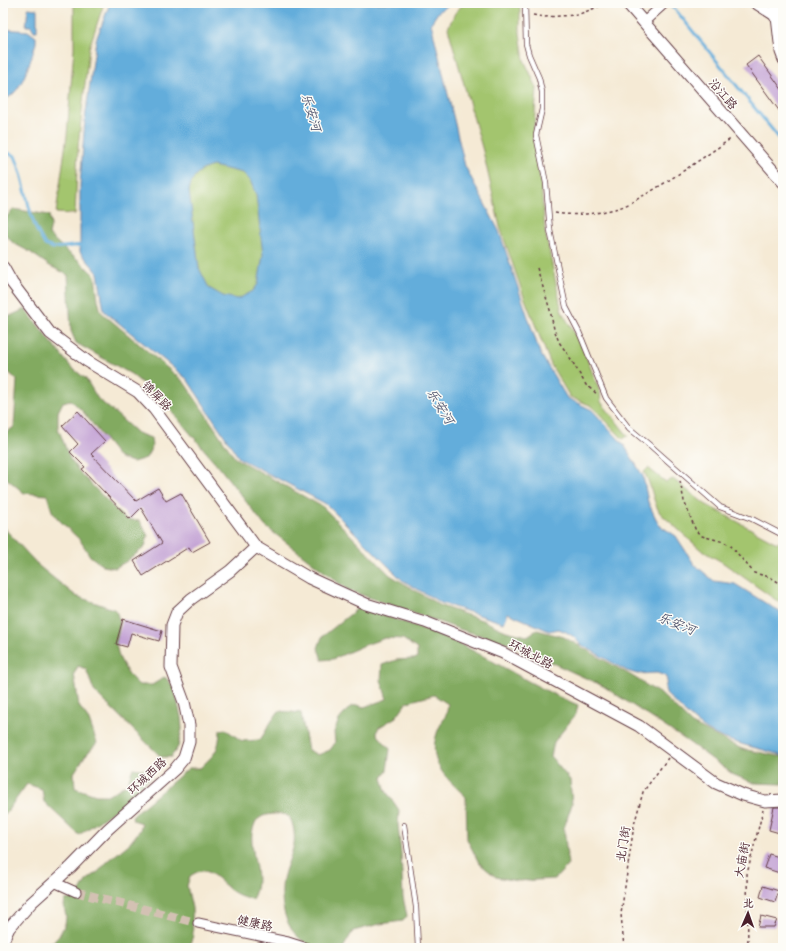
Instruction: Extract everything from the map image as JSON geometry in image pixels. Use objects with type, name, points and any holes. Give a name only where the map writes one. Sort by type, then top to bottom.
[{"type":"main road","points":[[775,3],[780,18]]},
{"type":"street","name":"沿江路","points":[[627,3],[783,182]]},
{"type":"street","points":[[644,22],[665,3]]},
{"type":"street","points":[[754,3],[780,18],[780,52],[783,60]]},
{"type":"street","name":"锦屏路","points":[[3,267],[12,283],[50,333],[87,361],[138,392],[154,409],[256,546]]},
{"type":"street","name":"环城北路","points":[[256,546],[309,578],[366,604],[425,622],[503,653],[639,726],[672,752],[716,783],[743,795],[765,801],[783,800]]},
{"type":"street","name":"环城西路","points":[[3,942],[9,928],[30,903],[72,867],[108,830],[175,769],[184,758],[189,742],[189,725],[184,702],[171,667],[172,625],[177,612],[191,599],[230,571],[256,546]]},
{"type":"street","points":[[54,882],[76,892]]},
{"type":"street","name":"健康路","points":[[198,923],[288,942],[303,947]]},
{"type":"lane","points":[[525,3],[526,44],[528,55],[539,78],[542,92],[542,109],[536,135],[546,183],[550,230],[566,307],[579,332],[606,398],[629,428],[720,507],[752,519],[783,536]]},
{"type":"lane","points":[[404,825],[416,907],[418,948]]},
{"type":"path","points":[[525,14],[544,17],[565,17],[577,15],[608,3]]},
{"type":"path","points":[[549,213],[571,215],[616,208],[624,205],[677,177],[740,132]]},
{"type":"path","points":[[537,268],[559,342],[586,385],[595,393],[606,398]]},
{"type":"path","points":[[678,471],[684,501],[696,531],[702,536],[724,542],[731,546],[754,573],[770,577],[783,585]]},
{"type":"path","name":"北门街","points":[[624,948],[621,914],[634,826],[643,792],[672,752]]},
{"type":"path","name":"大庙街","points":[[748,948],[747,874],[765,801]]},
{"type":"green space","points":[[74,3],[104,3],[89,48],[78,147],[75,214],[56,213],[67,135],[74,48]]},
{"type":"green space","points":[[464,3],[520,3],[520,33],[524,60],[537,88],[533,137],[541,184],[545,231],[562,312],[582,346],[600,392],[601,402],[628,436],[623,439],[592,406],[570,397],[551,365],[523,294],[500,227],[483,151],[448,28],[455,13]]},
{"type":"green space","points":[[244,150],[272,250],[237,342],[86,199]]},
{"type":"green space","points":[[13,209],[49,215],[51,225],[49,235],[95,276],[101,312],[184,382],[235,458],[323,507],[390,575],[441,606],[482,620],[506,631],[527,636],[537,630],[564,637],[662,695],[692,724],[742,749],[783,757],[783,784],[754,783],[734,775],[687,741],[603,686],[511,644],[462,630],[348,590],[265,526],[219,467],[161,399],[131,374],[76,343],[71,331],[68,275],[50,266],[30,252],[13,243],[4,233],[5,219]]},
{"type":"green space","points":[[25,309],[71,367],[86,379],[98,399],[137,433],[151,438],[152,447],[146,458],[133,462],[119,458],[84,413],[71,400],[63,402],[58,412],[58,428],[70,459],[81,474],[125,519],[140,521],[148,536],[145,547],[115,568],[103,566],[90,556],[80,540],[58,519],[52,511],[47,495],[24,493],[6,478],[3,467],[3,438],[4,434],[14,427],[17,380],[3,367],[3,312],[10,316]]},
{"type":"green space","points":[[648,468],[666,482],[673,479],[705,504],[775,542],[783,543],[783,605],[722,562],[701,550],[660,513],[644,472]]},
{"type":"green space","points":[[3,527],[40,567],[76,596],[116,610],[120,623],[116,644],[119,657],[128,674],[139,685],[152,685],[165,677],[174,687],[181,717],[182,729],[178,747],[171,757],[161,757],[94,691],[86,669],[78,666],[74,674],[79,706],[89,720],[97,743],[85,756],[74,773],[75,788],[96,795],[109,795],[127,784],[133,768],[150,770],[151,776],[125,803],[79,835],[44,802],[42,789],[27,784],[3,817]]},
{"type":"green space","points":[[358,608],[368,610],[446,638],[479,654],[544,690],[578,705],[576,714],[554,742],[551,757],[570,780],[572,804],[564,828],[568,865],[555,879],[518,881],[496,877],[479,863],[467,839],[466,797],[446,777],[437,762],[435,744],[437,733],[445,717],[448,704],[434,695],[407,702],[396,717],[378,728],[377,734],[390,749],[387,771],[382,778],[386,791],[399,810],[398,825],[403,897],[407,916],[403,921],[380,924],[353,931],[343,948],[318,947],[301,940],[289,926],[283,908],[282,898],[283,879],[294,844],[293,826],[287,815],[273,814],[263,816],[257,820],[252,833],[257,884],[252,899],[235,893],[214,875],[208,872],[199,871],[190,876],[187,886],[192,908],[193,936],[188,948],[24,948],[53,942],[59,936],[65,924],[65,900],[76,898],[86,881],[130,843],[140,830],[142,823],[133,820],[132,816],[189,768],[200,768],[209,759],[215,752],[219,743],[220,730],[225,729],[242,741],[260,740],[279,711],[301,713],[308,750],[318,755],[330,750],[335,743],[334,732],[339,720],[350,707],[357,705],[364,707],[387,699],[381,680],[382,665],[396,660],[417,658],[417,649],[403,639],[385,638],[333,659],[322,660],[318,648],[322,637]]},
{"type":"water","name":"乐安河","points":[[110,3],[452,3],[439,11],[431,23],[465,166],[499,231],[540,353],[567,398],[592,410],[624,445],[643,476],[648,502],[659,525],[676,536],[694,564],[714,581],[735,584],[783,614],[783,756],[725,739],[707,730],[691,718],[667,695],[665,689],[667,680],[665,676],[657,673],[637,674],[627,671],[580,644],[574,637],[559,629],[549,631],[508,613],[504,623],[441,603],[402,580],[326,504],[239,458],[187,379],[104,311],[98,273],[80,252],[80,185],[85,119],[96,40]],"holes":[[[213,166],[243,173],[250,180],[256,195],[263,255],[258,284],[253,291],[238,299],[223,296],[209,288],[199,268],[189,191],[196,174],[203,169]]]},
{"type":"water","points":[[28,8],[37,9],[37,31],[34,31],[31,26],[26,26]]},
{"type":"water","points":[[3,29],[28,31],[36,37],[36,43],[20,85],[9,97],[3,99]]},
{"type":"building","points":[[758,56],[783,91],[783,116],[746,65]]},
{"type":"building","points":[[78,411],[105,441],[91,454],[136,501],[158,488],[166,501],[181,493],[210,542],[192,552],[189,547],[143,576],[134,561],[162,543],[141,508],[130,519],[82,469],[85,467],[70,452],[78,444],[62,426]]},
{"type":"building","points":[[123,619],[162,631],[159,641],[131,633],[127,647],[116,644]]},
{"type":"building","points":[[774,807],[783,807],[783,834],[769,830]]},
{"type":"building","points":[[769,854],[783,858],[783,874],[764,868]]},
{"type":"building","points":[[763,886],[779,891],[775,902],[760,897]]},
{"type":"building","points":[[761,916],[777,920],[774,927],[758,927]]},
{"type":"waterway","points":[[670,3],[783,143]]},
{"type":"waterway","points":[[3,151],[15,156],[21,173],[29,209],[37,231],[45,245],[53,248],[83,245]]},
{"type":"tunnel","points":[[76,892],[198,923]]}]
